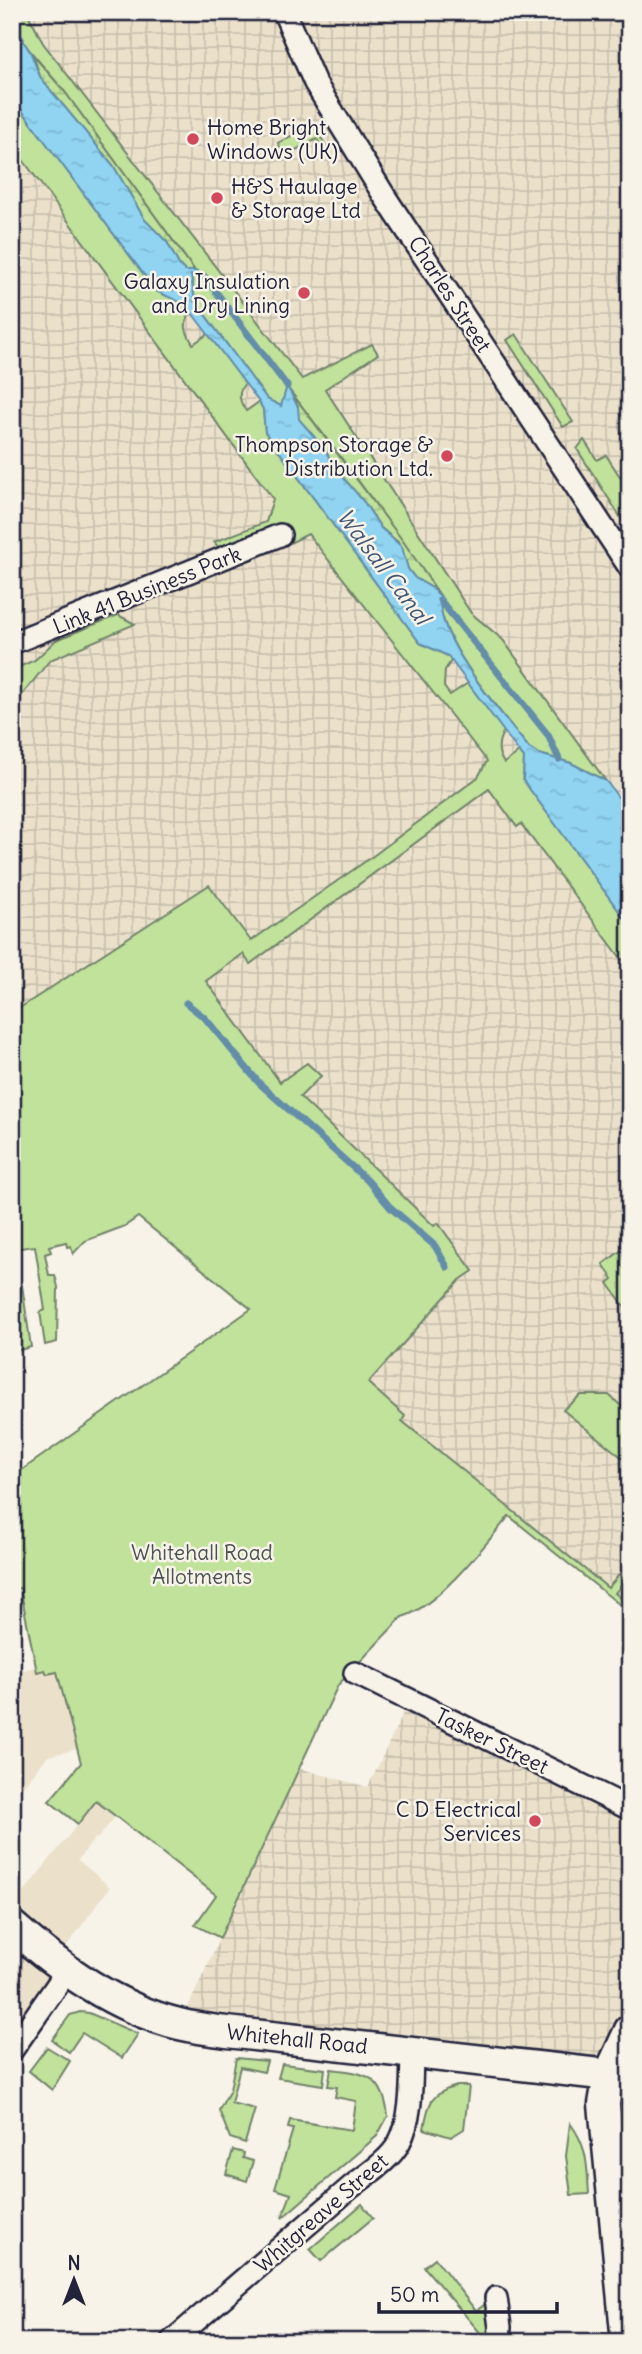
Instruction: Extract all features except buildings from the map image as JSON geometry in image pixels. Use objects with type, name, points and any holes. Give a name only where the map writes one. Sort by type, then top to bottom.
[{"type":"main road","name":"Whitehall Road","points":[[12,1926],[67,1971],[128,2007],[180,2025],[609,2075]]},
{"type":"main road","points":[[627,2342],[604,2104],[609,2075],[630,2030]]},
{"type":"street","name":"Charles Street","points":[[285,12],[315,83],[385,197],[630,568]]},
{"type":"street","name":"Link 41 Business Park","points":[[12,643],[280,535]]},
{"type":"street","name":"Tasker Street","points":[[355,1673],[630,1809]]},
{"type":"street","points":[[12,2050],[67,1971]]},
{"type":"street","name":"Whitgreave Street","points":[[171,2342],[381,2163],[398,2145],[404,2131],[410,2097],[412,2052]]},
{"type":"street","points":[[496,2298],[499,2342]]},
{"type":"shaded area","points":[[12,12],[630,12],[630,1613],[357,1394],[460,1280],[473,1272],[437,1224],[434,1226],[300,1097],[320,1076],[281,1083],[206,981],[12,1134]]},
{"type":"shaded area","points":[[35,1667],[37,1672],[57,1672],[77,1749],[48,1756],[12,1800],[12,1673]]},
{"type":"shaded area","points":[[409,1700],[630,1809],[630,2030],[609,2075],[630,2081],[630,2342],[608,2075],[185,2025],[190,2003],[298,1768],[368,1787]]},
{"type":"shaded area","points":[[96,1801],[116,1816],[78,1860],[110,1887],[55,1962],[67,1971],[12,2050],[12,1956],[25,1938],[12,1926],[12,1907]]},
{"type":"green space","points":[[12,12],[27,12],[43,43],[302,379],[372,344],[378,354],[325,389],[471,613],[503,640],[606,781],[571,763],[539,754],[529,748],[504,717],[459,654],[448,633],[441,597],[346,464],[287,387],[281,407],[267,399],[195,301],[191,274],[202,275],[195,271],[65,92],[21,40],[12,57]]},
{"type":"green space","points":[[32,54],[65,92],[195,271],[185,271],[179,265],[167,242],[145,220],[113,165],[42,80]]},
{"type":"green space","name":"Whitehall Road Allotments","points":[[12,97],[156,291],[181,302],[191,312],[186,328],[193,344],[208,334],[245,383],[240,397],[246,411],[259,402],[263,409],[265,432],[420,643],[448,656],[451,661],[445,670],[444,687],[450,695],[468,683],[504,731],[499,747],[504,763],[519,752],[524,758],[523,780],[630,926],[630,979],[625,972],[629,969],[521,824],[517,827],[489,789],[250,964],[243,954],[206,981],[280,1082],[307,1063],[321,1076],[300,1097],[434,1226],[438,1223],[473,1271],[460,1280],[368,1383],[405,1416],[402,1421],[608,1588],[630,1562],[630,1575],[615,1593],[630,1605],[630,1613],[509,1516],[445,1588],[430,1601],[402,1617],[338,1685],[220,1938],[195,1925],[216,1895],[96,1801],[78,1824],[49,1801],[81,1763],[57,1672],[37,1672],[20,1588],[12,1590],[12,1477],[251,1309],[138,1217],[125,1226],[85,1241],[73,1254],[71,1246],[67,1247],[66,1242],[49,1246],[51,1252],[45,1254],[49,1275],[55,1275],[58,1287],[57,1342],[45,1345],[40,1312],[45,1310],[35,1246],[12,1249],[12,1013],[209,885],[251,941],[373,856],[478,777],[487,761],[308,534],[286,545],[276,528],[219,548],[214,542],[266,522],[273,499],[12,145]]},
{"type":"green space","points":[[313,124],[329,151],[325,154],[317,139],[284,156],[278,143]]},
{"type":"green space","points":[[516,334],[573,422],[563,427],[507,340]]},
{"type":"green space","points":[[294,396],[403,541],[441,597],[415,578],[408,569],[398,542],[381,528],[364,502],[335,468],[324,448],[298,419]]},
{"type":"green space","points":[[584,440],[597,460],[606,455],[630,492],[630,532],[577,449]]},
{"type":"green space","points":[[118,615],[135,624],[50,660],[19,699],[12,702],[12,670],[35,660],[56,640]]},
{"type":"green space","points":[[622,1250],[630,1260],[630,1307],[627,1310],[608,1283],[613,1279],[603,1264]]},
{"type":"green space","points":[[12,1283],[13,1286],[22,1285],[31,1347],[12,1352]]},
{"type":"green space","points":[[581,1395],[609,1395],[630,1414],[630,1464],[563,1410]]},
{"type":"green space","points":[[89,2013],[138,2034],[122,2058],[82,2033],[69,2052],[52,2040],[70,2015]]},
{"type":"green space","points":[[47,2047],[70,2061],[52,2090],[29,2071]]},
{"type":"green space","points":[[236,2058],[267,2061],[264,2072],[240,2067],[231,2103],[255,2109],[245,2143],[230,2138],[219,2110],[230,2090]]},
{"type":"green space","points":[[282,2064],[325,2069],[323,2085],[278,2078]]},
{"type":"green space","points":[[331,2069],[354,2072],[371,2079],[382,2092],[388,2116],[377,2136],[282,2218],[291,2194],[275,2189],[293,2129],[288,2128],[290,2120],[352,2130],[356,2101],[335,2097],[337,2087],[328,2086]]},
{"type":"green space","points":[[457,2086],[469,2086],[464,2129],[451,2137],[424,2129],[432,2100],[441,2092]]},
{"type":"green space","points":[[570,2123],[583,2148],[589,2194],[571,2195],[566,2156]]},
{"type":"green space","points":[[233,2150],[244,2153],[243,2158],[253,2161],[247,2181],[226,2174]]},
{"type":"green space","points":[[362,2204],[373,2218],[321,2261],[310,2249]]},
{"type":"green space","points":[[435,2258],[476,2311],[488,2302],[491,2342],[488,2342],[424,2267]]},
{"type":"water","name":"Walsall Canal","points":[[21,39],[42,80],[113,165],[145,220],[167,242],[179,265],[185,271],[195,271],[204,276],[191,275],[195,301],[267,399],[281,406],[287,386],[298,407],[299,419],[324,448],[335,468],[364,502],[381,528],[402,547],[408,569],[415,578],[441,597],[442,613],[448,632],[459,654],[504,717],[529,748],[539,754],[571,763],[606,781],[630,813],[630,926],[523,780],[524,758],[448,656],[420,643],[265,432],[263,409],[259,402],[186,305],[156,291],[12,97],[12,57]]},
{"type":"waterway","points":[[12,27],[21,39]]},
{"type":"waterway","points":[[204,276],[287,386]]},
{"type":"waterway","name":"Walsall Canal","points":[[440,600],[548,735],[559,759]]},
{"type":"waterway","points":[[186,1003],[205,1018],[259,1083],[368,1181],[390,1207],[435,1246],[447,1267]]},
{"type":"place","name":"Home Bright Windows (UK)","points":[[193,139]]},
{"type":"place","name":"H&S Haulage & Storage Ltd","points":[[217,198]]},
{"type":"place","name":"Galaxy Insulation and Dry Lining","points":[[304,293]]},
{"type":"place","name":"Thompson Storage & Distribution Ltd.","points":[[447,456]]},
{"type":"place","name":"C D Electrical Services","points":[[535,1821]]}]
